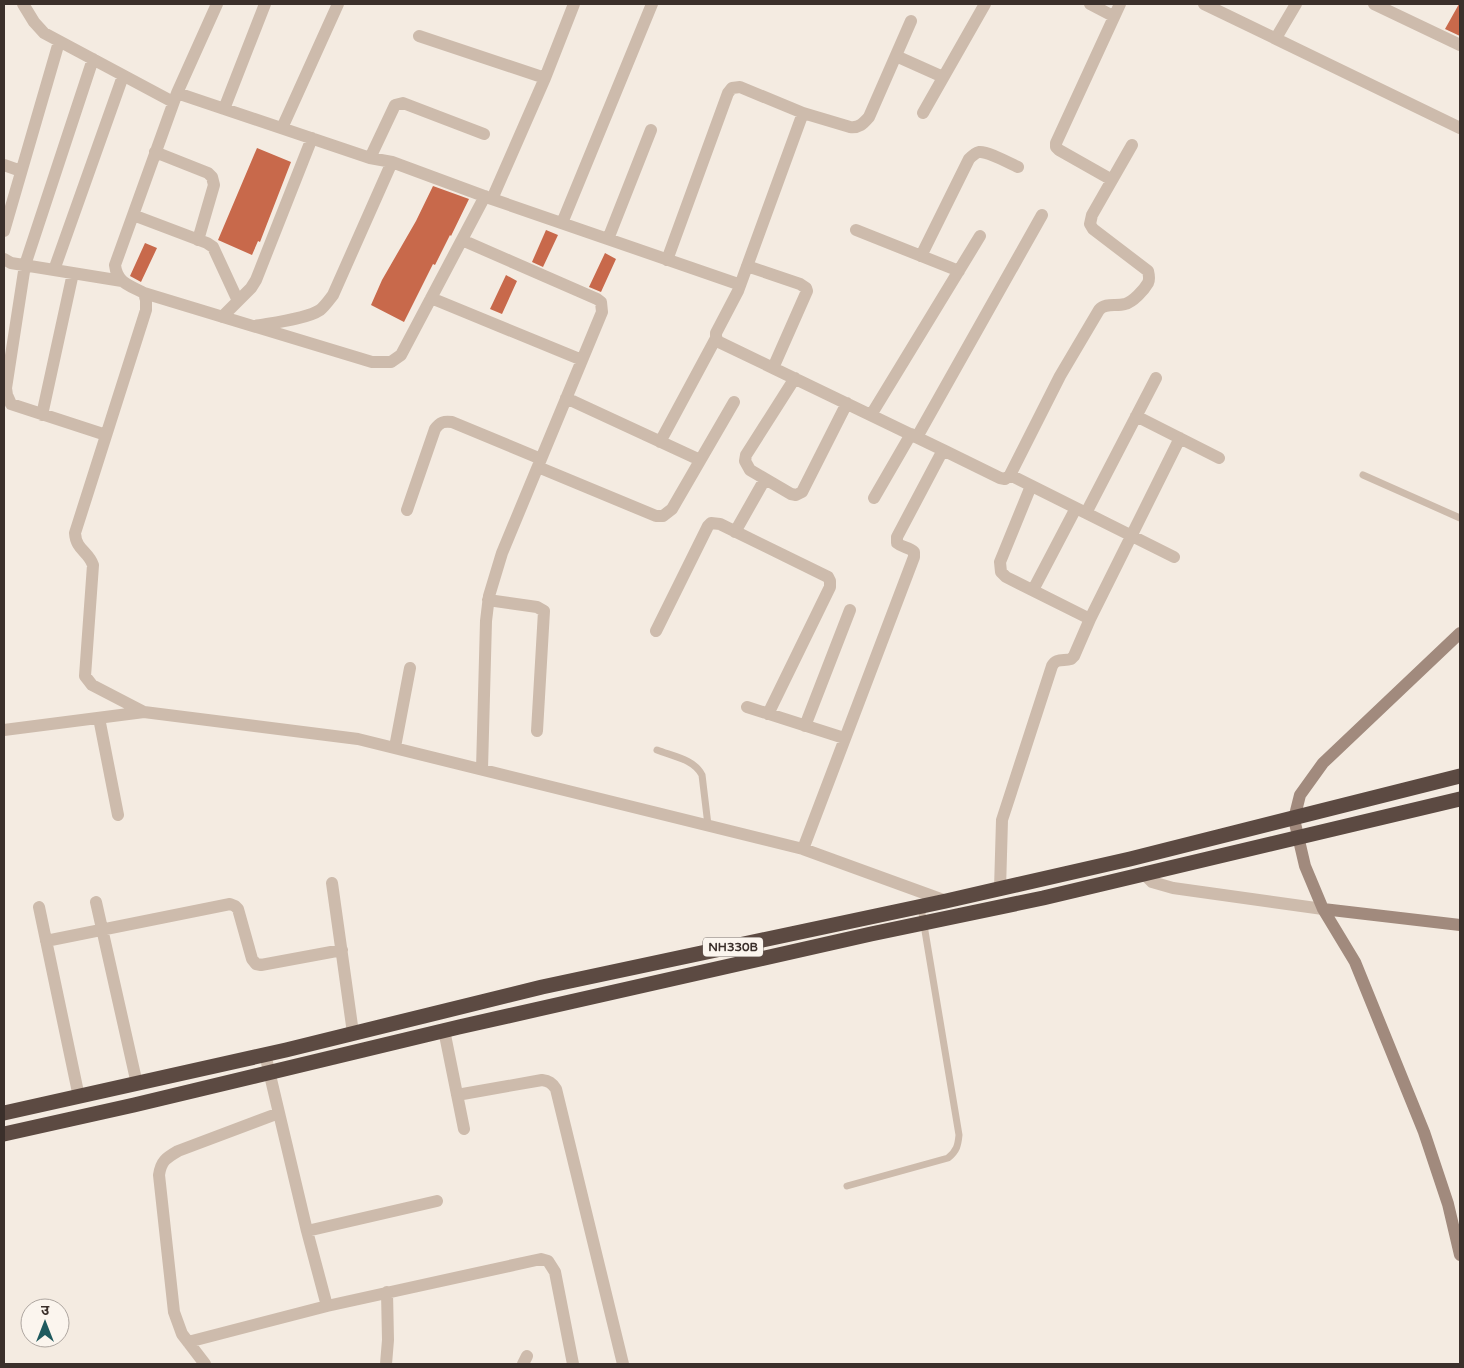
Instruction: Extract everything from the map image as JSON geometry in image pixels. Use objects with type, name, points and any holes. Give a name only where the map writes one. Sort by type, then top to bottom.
[{"type":"highway","name":"NH330B","points":[[4,1113],[137,1084],[542,987],[921,907],[1130,860],[1460,776]]},
{"type":"highway","name":"NH330B","points":[[4,1134],[134,1105],[444,1030],[924,922],[1043,898],[1460,798]]},
{"type":"main road","points":[[1460,632],[1323,762],[1300,795],[1294,819],[1306,866],[1323,909],[1356,962],[1420,1123],[1448,1204],[1460,1255]]},
{"type":"main road","points":[[1323,909],[1460,925]]},
{"type":"street","points":[[23,4],[34,22],[44,33],[124,76],[175,97],[224,109],[370,158],[392,162],[488,198],[735,283],[739,286],[738,291]]},
{"type":"street","points":[[122,281],[116,274],[115,265],[175,97],[217,4]]},
{"type":"street","points":[[224,109],[265,4]]},
{"type":"street","points":[[282,128],[338,4]]},
{"type":"street","points":[[4,259],[11,263],[122,281],[144,293],[222,317],[372,362],[391,362],[401,355],[462,240],[488,198],[545,78],[574,4]]},
{"type":"street","points":[[562,223],[652,4]]},
{"type":"street","points":[[923,113],[985,4]]},
{"type":"street","points":[[1090,4],[1113,16]]},
{"type":"street","points":[[1112,180],[1059,150],[1056,147],[1056,143],[1120,4]]},
{"type":"street","points":[[1204,4],[1460,128]]},
{"type":"street","points":[[1276,38],[1296,4]]},
{"type":"street","points":[[1374,4],[1460,46]]},
{"type":"street","points":[[667,260],[728,93],[732,88],[740,88],[803,113],[856,128],[864,124],[869,117],[911,21]]},
{"type":"street","points":[[419,36],[545,78]]},
{"type":"street","points":[[4,231],[59,42]]},
{"type":"street","points":[[896,56],[943,77]]},
{"type":"street","points":[[92,60],[25,265],[10,327],[7,395],[11,404],[106,435]]},
{"type":"street","points":[[54,270],[124,76]]},
{"type":"street","points":[[370,158],[394,105],[399,103],[484,134]]},
{"type":"street","points":[[660,442],[716,338],[716,333],[738,291],[803,113]]},
{"type":"street","points":[[608,239],[651,130]]},
{"type":"street","points":[[222,317],[256,280],[312,138]]},
{"type":"street","points":[[716,338],[719,342],[1005,479],[1010,475],[1060,376],[1099,310],[1105,305],[1119,306],[1130,302],[1148,283],[1150,277],[1148,271],[1090,224],[1092,215],[1132,145]]},
{"type":"street","points":[[155,152],[208,173],[212,177],[214,185],[198,240]]},
{"type":"street","points":[[921,256],[969,159],[974,154],[978,152],[985,153],[1018,166]]},
{"type":"street","points":[[252,326],[307,315],[319,311],[327,303],[333,295],[392,162]]},
{"type":"street","points":[[4,165],[21,171]]},
{"type":"street","points":[[133,215],[198,240],[213,248],[238,301]]},
{"type":"street","points":[[874,498],[914,436],[1042,215]]},
{"type":"street","points":[[856,230],[959,271]]},
{"type":"street","points":[[871,415],[980,236]]},
{"type":"street","points":[[462,240],[601,302],[602,312],[502,553],[488,600],[482,769]]},
{"type":"street","points":[[747,266],[800,284],[807,291],[773,368]]},
{"type":"street","points":[[42,415],[73,273]]},
{"type":"street","points":[[144,293],[146,310],[75,533],[75,541],[93,565],[86,676],[92,685],[144,712]]},
{"type":"street","points":[[431,298],[582,360]]},
{"type":"street","points":[[795,378],[746,455],[745,461],[747,466],[764,479],[791,494],[796,495],[802,492],[847,403]]},
{"type":"street","points":[[1033,590],[1136,416],[1156,378]]},
{"type":"street","points":[[566,398],[700,460]]},
{"type":"street","points":[[407,510],[435,429],[439,423],[445,421],[452,422],[656,516],[662,516],[672,509],[734,402]]},
{"type":"street","points":[[1136,416],[1219,458]]},
{"type":"street","points":[[1000,889],[1002,820],[1052,666],[1058,660],[1071,659],[1074,656],[1090,619],[1180,438]]},
{"type":"street","points":[[803,849],[914,557],[914,552],[911,549],[902,547],[898,543],[898,536],[943,450]]},
{"type":"street","points":[[1010,475],[1174,557]]},
{"type":"street","points":[[735,532],[764,479]]},
{"type":"street","points":[[1032,486],[999,567],[1006,577],[1090,619]]},
{"type":"street","points":[[656,631],[708,526],[715,523],[828,577],[830,587],[768,714]]},
{"type":"street","points":[[488,600],[537,607],[544,611],[537,731]]},
{"type":"street","points":[[805,726],[850,610]]},
{"type":"street","points":[[395,747],[410,668]]},
{"type":"street","points":[[747,707],[844,738]]},
{"type":"street","points":[[4,730],[144,712],[358,739],[803,849],[946,901]]},
{"type":"street","points":[[99,718],[118,815]]},
{"type":"street","points":[[1144,874],[1152,882],[1172,888],[1323,909]]},
{"type":"street","points":[[332,883],[354,1033]]},
{"type":"street","points":[[96,902],[137,1084]]},
{"type":"street","points":[[46,941],[230,904],[238,909],[252,959],[256,964],[260,965],[342,950]]},
{"type":"street","points":[[39,907],[79,1097]]},
{"type":"street","points":[[444,1030],[464,1129]]},
{"type":"street","points":[[265,1054],[307,1231],[327,1306]]},
{"type":"street","points":[[457,1094],[542,1080],[553,1084],[556,1089],[623,1364]]},
{"type":"street","points":[[205,1364],[182,1334],[174,1312],[159,1175],[160,1165],[167,1157],[178,1151],[279,1113]]},
{"type":"street","points":[[307,1231],[437,1201]]},
{"type":"street","points":[[188,1342],[327,1306],[541,1259],[548,1261],[555,1272],[573,1364]]},
{"type":"street","points":[[386,1364],[388,1340],[387,1292]]},
{"type":"lane","points":[[1363,475],[1460,518]]},
{"type":"lane","points":[[657,750],[691,762],[698,768],[702,775],[708,825]]},
{"type":"lane","points":[[847,1186],[948,1158],[958,1146],[959,1135],[921,907]]},
{"type":"building","points":[[1460,4],[1460,36],[1445,29]]},
{"type":"building","points":[[257,148],[291,162],[260,242],[258,241],[252,255],[218,240]]},
{"type":"building","points":[[433,186],[469,199],[404,322],[371,305],[382,280],[416,221]]},
{"type":"building","points":[[546,230],[558,235],[543,267],[532,262]]},
{"type":"building","points":[[145,243],[157,248],[141,282],[130,276]]},
{"type":"building","points":[[605,253],[616,259],[601,292],[589,287]]},
{"type":"building","points":[[506,275],[517,281],[502,314],[490,309]]}]
